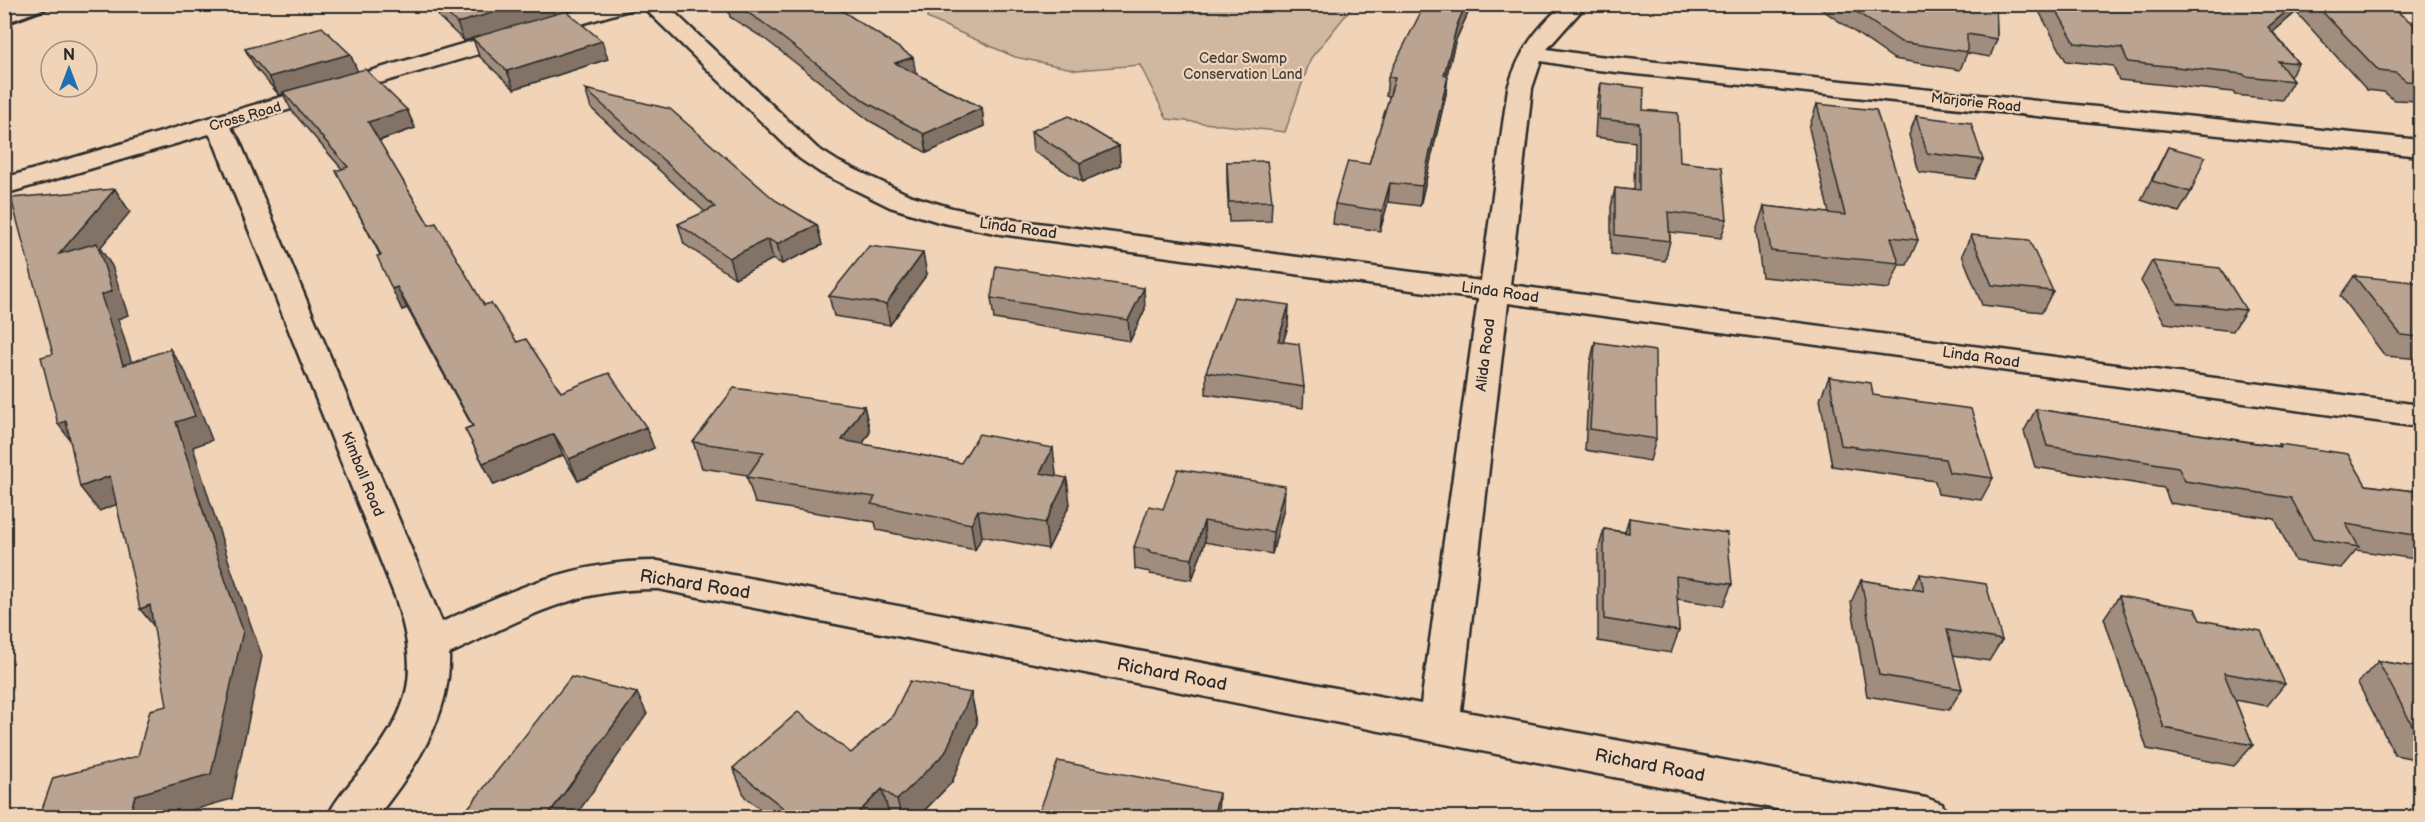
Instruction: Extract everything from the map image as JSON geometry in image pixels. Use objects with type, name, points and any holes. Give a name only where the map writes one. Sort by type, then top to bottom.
[{"type":"street","name":"Cross Road","points":[[4,186],[624,4]]},
{"type":"street","name":"Linda Road","points":[[650,4],[666,16],[808,153],[840,175],[897,202],[947,216],[1000,226],[2421,416]]},
{"type":"street","name":"Alida Road","points":[[1439,724],[1520,88],[1532,53],[1551,26],[1577,4]]},
{"type":"street","name":"Marjorie Road","points":[[1532,53],[1600,63],[2421,148]]},
{"type":"street","name":"Kimball Road","points":[[216,124],[226,140],[415,599],[429,646],[430,674],[427,698],[416,725],[398,754],[349,818]]},
{"type":"street","name":"Richard Road","points":[[429,646],[558,589],[610,575],[636,573],[1926,818]]},
{"type":"green space","name":"Cedar Swamp Conservation Land","points":[[929,4],[1354,5],[1311,58],[1285,132],[1167,119],[1140,65],[1077,70],[1015,57],[927,18]]},
{"type":"building","points":[[437,4],[523,4],[457,23]]},
{"type":"building","points":[[734,4],[832,4],[913,57],[895,63],[982,108],[924,134],[866,102],[761,21]]},
{"type":"building","points":[[1425,4],[1466,4],[1457,25],[1444,75],[1448,76],[1422,186],[1390,183],[1382,211],[1335,204],[1348,161],[1369,164],[1395,78],[1388,77]]},
{"type":"building","points":[[1845,4],[1996,4],[1997,39],[1967,34],[1967,52],[1901,42]]},
{"type":"building","points":[[2053,4],[2295,4],[2268,27],[2298,63],[2278,61],[2293,81],[2128,62],[2122,48],[2075,43]]},
{"type":"building","points":[[2315,4],[2387,4],[2421,30],[2421,82],[2406,81],[2396,73],[2379,71]]},
{"type":"building","points":[[566,11],[602,41],[507,71],[472,38]]},
{"type":"building","points":[[322,27],[350,54],[269,77],[245,49]]},
{"type":"building","points":[[365,69],[407,110],[368,122],[429,225],[436,223],[484,305],[491,303],[517,342],[526,339],[561,392],[609,373],[646,427],[569,459],[554,434],[483,463],[465,429],[473,426],[397,287],[392,289],[377,256],[381,255],[336,171],[348,167],[283,92]]},
{"type":"building","points":[[1601,83],[1644,88],[1643,110],[1678,113],[1680,162],[1722,167],[1727,219],[1668,212],[1670,241],[1615,235],[1615,188],[1639,191],[1639,123],[1599,119]]},
{"type":"building","points":[[585,89],[670,109],[775,200],[817,225],[777,244],[768,239],[729,258],[678,224],[715,207]]},
{"type":"building","points":[[1817,104],[1876,110],[1918,240],[1891,237],[1899,263],[1771,251],[1764,206],[1845,215]]},
{"type":"building","points":[[1069,116],[1119,146],[1080,163],[1031,131]]},
{"type":"building","points":[[1916,116],[1971,123],[1983,160],[1927,153]]},
{"type":"building","points":[[2168,147],[2205,157],[2191,192],[2152,181]]},
{"type":"building","points":[[1267,161],[1272,201],[1229,202],[1227,162]]},
{"type":"building","points":[[115,189],[59,254],[97,243],[112,291],[101,295],[123,365],[170,349],[195,416],[176,422],[214,547],[243,631],[211,774],[135,795],[129,818],[39,818],[53,778],[138,756],[150,710],[167,706],[150,605],[140,609],[110,476],[80,487],[66,421],[58,424],[41,357],[53,354],[11,198]]},
{"type":"building","points":[[1971,235],[2029,240],[2053,291],[1992,285]]},
{"type":"building","points":[[869,246],[923,253],[886,304],[829,296]]},
{"type":"building","points":[[2152,261],[2220,268],[2246,310],[2177,303]]},
{"type":"building","points":[[996,266],[1144,288],[1128,320],[991,298]]},
{"type":"building","points":[[2354,276],[2414,282],[2421,289],[2421,337],[2401,335]]},
{"type":"building","points":[[1234,297],[1289,305],[1278,341],[1299,344],[1304,387],[1206,372]]},
{"type":"building","points":[[1595,342],[1655,351],[1656,439],[1590,429]]},
{"type":"building","points":[[1829,377],[1871,383],[1873,395],[1971,409],[1993,478],[1949,472],[1945,459],[1841,445]]},
{"type":"building","points":[[734,388],[864,406],[842,440],[961,463],[979,434],[1053,448],[1040,473],[1067,478],[1045,523],[978,510],[971,524],[871,504],[875,497],[747,477],[764,452],[693,442]]},
{"type":"building","points":[[2036,409],[2281,447],[2279,444],[2348,454],[2366,485],[2421,492],[2421,536],[2346,524],[2359,547],[2313,539],[2291,498],[2185,481],[2178,467],[2047,446]]},
{"type":"building","points":[[1178,469],[1285,486],[1273,532],[1204,521],[1192,559],[1149,552],[1150,550],[1134,547],[1149,506],[1163,509]]},
{"type":"building","points":[[1629,518],[1727,533],[1732,584],[1676,576],[1679,631],[1604,619],[1604,529],[1629,533]]},
{"type":"building","points":[[1920,574],[1986,584],[2002,640],[1947,630],[1962,689],[1879,675],[1861,580],[1924,591]]},
{"type":"building","points":[[2119,596],[2195,609],[2200,620],[2261,631],[2285,684],[2224,673],[2253,745],[2164,728]]},
{"type":"building","points":[[2378,661],[2421,668],[2421,734],[2417,734]]},
{"type":"building","points":[[571,677],[637,693],[546,818],[461,817]]},
{"type":"building","points":[[910,681],[971,693],[945,753],[897,800],[882,789],[853,818],[796,818],[733,768],[798,712],[851,753],[893,715]]},
{"type":"building","points":[[1058,761],[1219,793],[1213,818],[1037,818]]},
{"type":"railway","points":[[4,25],[61,4]]}]
